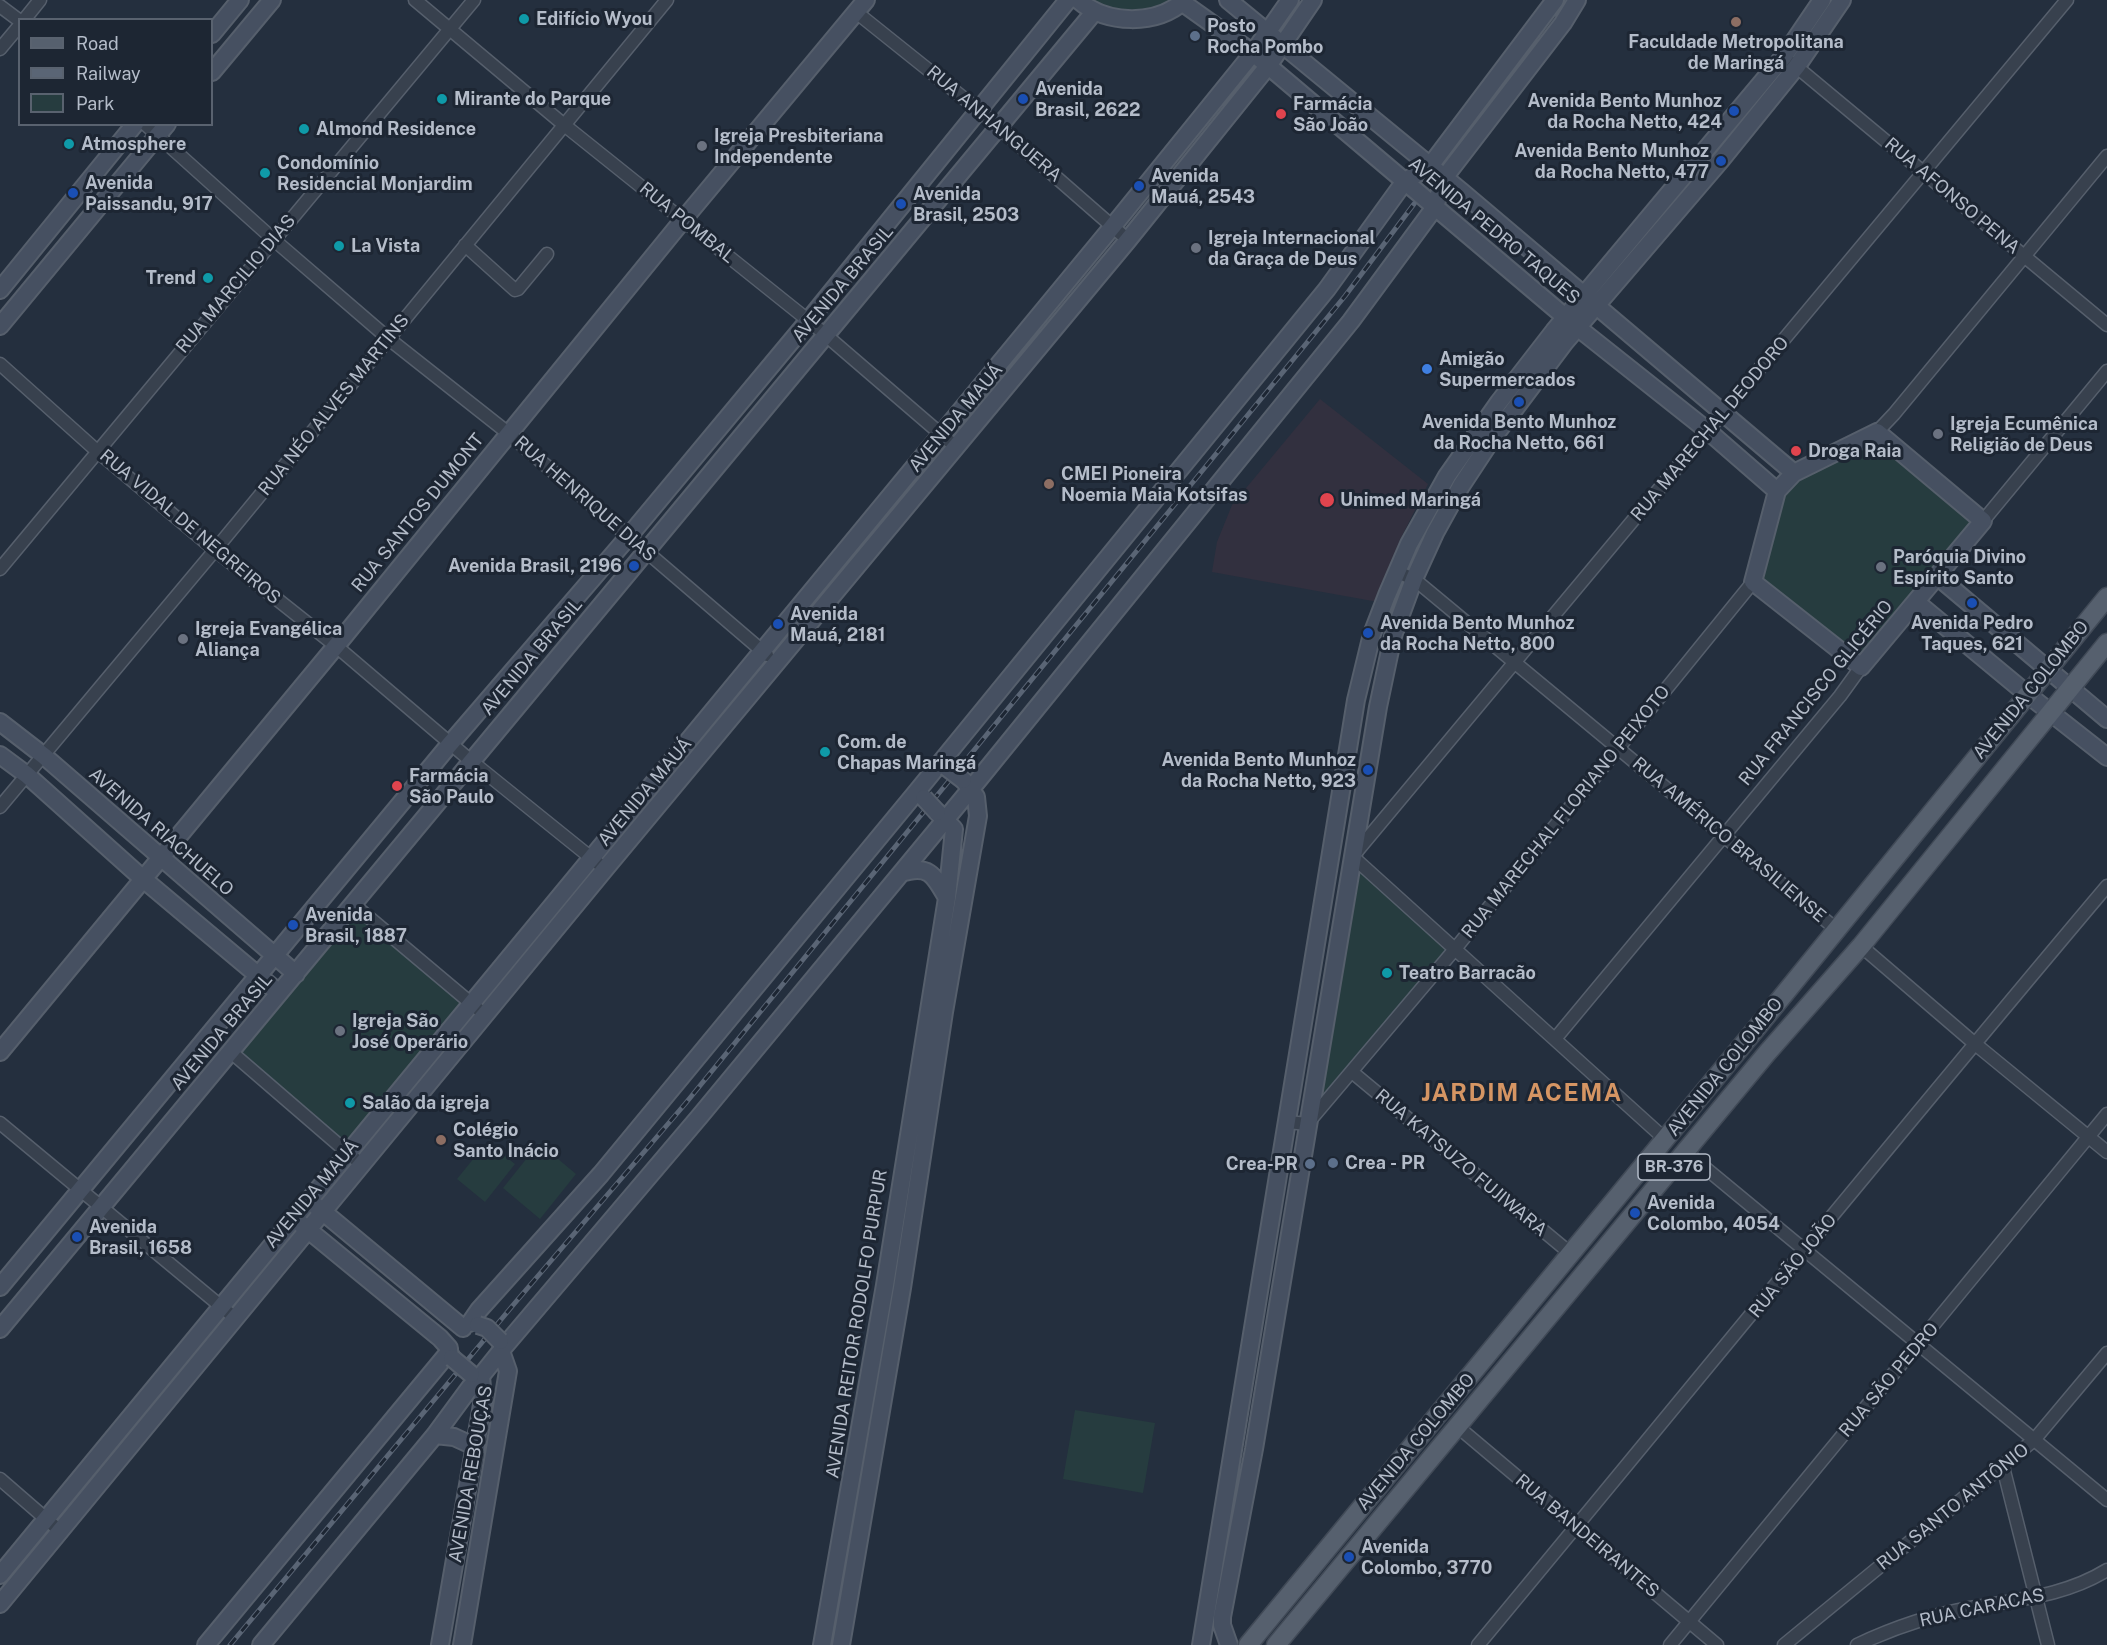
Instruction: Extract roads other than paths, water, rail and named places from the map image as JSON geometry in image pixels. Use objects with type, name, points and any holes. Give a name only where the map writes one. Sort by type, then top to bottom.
[{"type":"main road","points":[[213,33],[240,0]]},
{"type":"main road","points":[[213,71],[272,0]]},
{"type":"main road","name":"AVENIDA BRASIL","points":[[0,1287],[450,744],[629,536],[808,321],[1068,0]]},
{"type":"main road","points":[[1078,0],[1095,11],[1116,18],[1141,19],[1166,12],[1184,1]]},
{"type":"main road","name":"AVENIDA PEDRO TAQUES","points":[[1228,0],[1430,166],[1794,473]]},
{"type":"main road","name":"AVENIDA MAUÁ","points":[[0,1575],[1113,226],[1253,53],[1290,0]]},
{"type":"main road","name":"AVENIDA MAUÁ","points":[[0,1604],[605,869],[1128,240],[1268,66],[1313,0]]},
{"type":"main road","points":[[261,1645],[435,1435],[476,1376],[700,1116],[901,873],[941,815],[1351,321],[1435,207],[1444,178],[1563,23],[1577,0]]},
{"type":"main road","points":[[1790,61],[1822,0]]},
{"type":"main road","points":[[1201,1645],[1356,700],[1372,634],[1409,544],[1447,476],[1505,407],[1571,322],[1651,230],[1842,0]]},
{"type":"main road","name":"AVENIDA PEDRO TAQUES","points":[[1184,1],[1253,53],[1571,322],[1708,430],[1777,491]]},
{"type":"main road","name":"RUA SANTOS DUMONT","points":[[0,1052],[861,6]]},
{"type":"main road","points":[[206,1645],[450,1352],[479,1310],[602,1174],[923,791],[1327,289],[1405,181],[1430,166],[1551,6],[1563,23]]},
{"type":"main road","name":"AVENIDA BRASIL","points":[[0,1329],[1095,11]]},
{"type":"main road","points":[[0,290],[133,126]]},
{"type":"main road","points":[[0,326],[157,128]]},
{"type":"main road","points":[[1229,1645],[1222,1625],[1222,1617],[1257,1434],[1378,707],[1393,636],[1414,579],[1435,533],[1505,407]]},
{"type":"main road","points":[[1861,668],[1753,582],[1777,491],[1794,473],[1877,432],[1983,521]]},
{"type":"main road","name":"RUA FRANCISCO GLICÉRIO","points":[[1861,668],[1983,521]]},
{"type":"main road","points":[[1937,576],[2107,718]]},
{"type":"main road","name":"AVENIDA COLOMBO","points":[[1248,1645],[1764,1019],[2107,597]]},
{"type":"main road","points":[[1916,602],[2107,757]]},
{"type":"main road","name":"AVENIDA COLOMBO","points":[[1276,1645],[1767,1053],[1861,946],[2107,643]]},
{"type":"main road","name":"AVENIDA RIACHUELO","points":[[0,722],[44,756],[159,858],[296,974]]},
{"type":"main road","points":[[0,754],[279,993]]},
{"type":"main road","points":[[936,1011],[978,816],[976,797],[967,784],[942,766]]},
{"type":"main road","points":[[923,791],[954,829],[936,1011]]},
{"type":"main road","points":[[901,873],[919,868],[926,870],[935,879],[947,898]]},
{"type":"main road","name":"AVENIDA REITOR RODOLFO PURPUR","points":[[823,1641],[936,1011]]},
{"type":"main road","name":"AVENIDA REITOR RODOLFO PURPUR","points":[[841,1642],[887,1374],[936,1011]]},
{"type":"main road","points":[[1764,1019],[1780,1038]]},
{"type":"main road","points":[[1751,1034],[1767,1053]]},
{"type":"main road","points":[[308,1200],[393,1270],[470,1325],[487,1328],[501,1346]]},
{"type":"main road","name":"AVENIDA REBOUÇAS","points":[[293,1218],[378,1288],[476,1376],[483,1400],[440,1645]]},
{"type":"main road","points":[[378,1288],[393,1270]]},
{"type":"main road","points":[[1548,1280],[1554,1311]]},
{"type":"main road","name":"AVENIDA REBOUÇAS","points":[[462,1645],[508,1371],[501,1346]]},
{"type":"main road","points":[[870,1371],[887,1374]]},
{"type":"main road","points":[[1237,1430],[1257,1434]]},
{"type":"main road","points":[[435,1435],[454,1437],[476,1447]]},
{"type":"main road","points":[[1324,1586],[1323,1570],[1329,1547]]},
{"type":"main road","points":[[823,1641],[841,1642]]},
{"type":"street","points":[[26,18],[40,0]]},
{"type":"street","name":"RUA POMBAL","points":[[415,0],[563,124],[808,321],[957,448]]},
{"type":"street","name":"RUA MARCILIO DIAS","points":[[0,569],[474,0]]},
{"type":"street","name":"RUA NÉO ALVES MARTINS","points":[[0,807],[215,550],[667,0]]},
{"type":"street","name":"RUA MARECHAL DEODORO","points":[[1353,857],[2067,0]]},
{"type":"street","points":[[0,6],[18,21]]},
{"type":"street","name":"RUA ANHANGUERA","points":[[861,6],[1128,240]]},
{"type":"street","points":[[0,49],[18,26]]},
{"type":"street","name":"RUA AFONSO PENA","points":[[1790,61],[2107,325]]},
{"type":"street","name":"RUA HENRIQUE DIAS","points":[[157,128],[273,239],[389,339],[508,433],[777,663]]},
{"type":"street","points":[[1877,432],[2107,156]]},
{"type":"street","points":[[465,245],[515,290],[547,254]]},
{"type":"street","name":"RUA VIDAL DE NEGREIROS","points":[[0,364],[97,451],[215,550],[336,646],[450,744],[605,869]]},
{"type":"street","name":"RUA FRANCISCO GLICÉRIO","points":[[1983,521],[2107,371]]},
{"type":"street","name":"RUA AMÉRICO BRASILIENSE","points":[[1397,572],[1414,579],[1836,929]]},
{"type":"street","name":"RUA MARECHAL FLORIANO PEIXOTO","points":[[1307,1124],[1455,949],[1753,582]]},
{"type":"street","name":"RUA FRANCISCO GLICÉRIO","points":[[1554,1039],[1861,668]]},
{"type":"street","points":[[1331,854],[1353,857],[1665,1139]]},
{"type":"street","name":"RUA SÃO JOÃO","points":[[1478,1645],[1806,1251],[1974,1043],[2107,886]]},
{"type":"street","points":[[353,904],[486,1015]]},
{"type":"street","points":[[1861,946],[1974,1043],[2107,1152]]},
{"type":"street","points":[[231,1052],[362,1164]]},
{"type":"street","name":"RUA KATSUZO FUJIWARA","points":[[1352,1072],[1570,1253]]},
{"type":"street","name":"RUA SÃO PEDRO","points":[[1670,1645],[2107,1114]]},
{"type":"street","points":[[1288,1122],[1307,1124]]},
{"type":"street","points":[[0,1123],[235,1318]]},
{"type":"street","points":[[1686,1152],[2107,1500]]},
{"type":"street","name":"RUA SANTO ANTÔNIO","points":[[1784,1645],[2034,1440],[2107,1353]]},
{"type":"street","name":"RUA BANDEIRANTES","points":[[1458,1427],[1575,1528],[1717,1645]]},
{"type":"street","points":[[2003,1467],[2048,1645]]},
{"type":"street","points":[[0,1479],[60,1531]]},
{"type":"street","name":"RUA CARACAS","points":[[1857,1645],[1922,1619],[2064,1590],[2090,1580],[2107,1570]]},
{"type":"railway","points":[[230,1645],[514,1304],[685,1104],[1345,296],[1414,204]]},
{"type":"place","name":"Edifício Wyou","points":[[524,19]]},
{"type":"place","name":"Faculdade Metropolitana de Maringá","points":[[1736,22]]},
{"type":"place","name":"Posto Rocha Pombo","points":[[1195,36]]},
{"type":"place","name":"Mirante do Parque","points":[[442,99]]},
{"type":"place","name":"Avenida Brasil, 2622","points":[[1023,99]]},
{"type":"place","name":"Avenida Bento Munhoz da Rocha Netto, 424","points":[[1734,111]]},
{"type":"place","name":"Farmácia São João","points":[[1281,114]]},
{"type":"place","name":"Almond Residence","points":[[304,129]]},
{"type":"place","name":"Atmosphere","points":[[69,144]]},
{"type":"place","name":"Igreja Presbiteriana Independente","points":[[702,146]]},
{"type":"place","name":"Avenida Bento Munhoz da Rocha Netto, 477","points":[[1721,161]]},
{"type":"place","name":"Condomínio Residencial Monjardim","points":[[265,173]]},
{"type":"place","name":"Avenida Mauá, 2543","points":[[1139,186]]},
{"type":"place","name":"Avenida Paissandu, 917","points":[[73,193]]},
{"type":"place","name":"Avenida Brasil, 2503","points":[[901,204]]},
{"type":"place","name":"La Vista","points":[[339,246]]},
{"type":"place","name":"Igreja Internacional da Graça de Deus","points":[[1196,248]]},
{"type":"place","name":"Trend","points":[[208,278]]},
{"type":"place","name":"Amigão Supermercados","points":[[1427,369]]},
{"type":"place","name":"Avenida Bento Munhoz da Rocha Netto, 661","points":[[1519,402]]},
{"type":"place","name":"Igreja Ecumênica Religião de Deus","points":[[1938,434]]},
{"type":"place","name":"Droga Raia","points":[[1796,451]]},
{"type":"place","name":"CMEI Pioneira Noemia Maia Kotsifas","points":[[1049,484]]},
{"type":"place","name":"Unimed Maringá","points":[[1327,500]]},
{"type":"place","name":"Avenida Brasil, 2196","points":[[634,566]]},
{"type":"place","name":"Paróquia Divino Espírito Santo","points":[[1881,567]]},
{"type":"place","name":"Avenida Pedro Taques, 621","points":[[1972,603]]},
{"type":"place","name":"Avenida Mauá, 2181","points":[[778,624]]},
{"type":"place","name":"Avenida Bento Munhoz da Rocha Netto, 800","points":[[1368,633]]},
{"type":"place","name":"Igreja Evangélica Aliança","points":[[183,639]]},
{"type":"place","name":"Com. de Chapas Maringá","points":[[825,752]]},
{"type":"place","name":"Avenida Bento Munhoz da Rocha Netto, 923","points":[[1368,770]]},
{"type":"place","name":"Farmácia São Paulo","points":[[397,786]]},
{"type":"place","name":"Avenida Brasil, 1887","points":[[293,925]]},
{"type":"place","name":"Teatro Barracão","points":[[1387,973]]},
{"type":"place","name":"Igreja São José Operário","points":[[340,1031]]},
{"type":"place","name":"Salão da igreja","points":[[350,1103]]},
{"type":"place","name":"Colégio Santo Inácio","points":[[441,1140]]},
{"type":"place","name":"Crea - PR","points":[[1333,1163]]},
{"type":"place","name":"Crea-PR","points":[[1310,1164]]},
{"type":"place","name":"Avenida Colombo, 4054","points":[[1635,1213]]},
{"type":"place","name":"Avenida Brasil, 1658","points":[[77,1237]]},
{"type":"place","name":"Avenida Colombo, 3770","points":[[1349,1557]]},
{"type":"district","name":"JARDIM ACEMA","points":[[1522,1094]]}]
